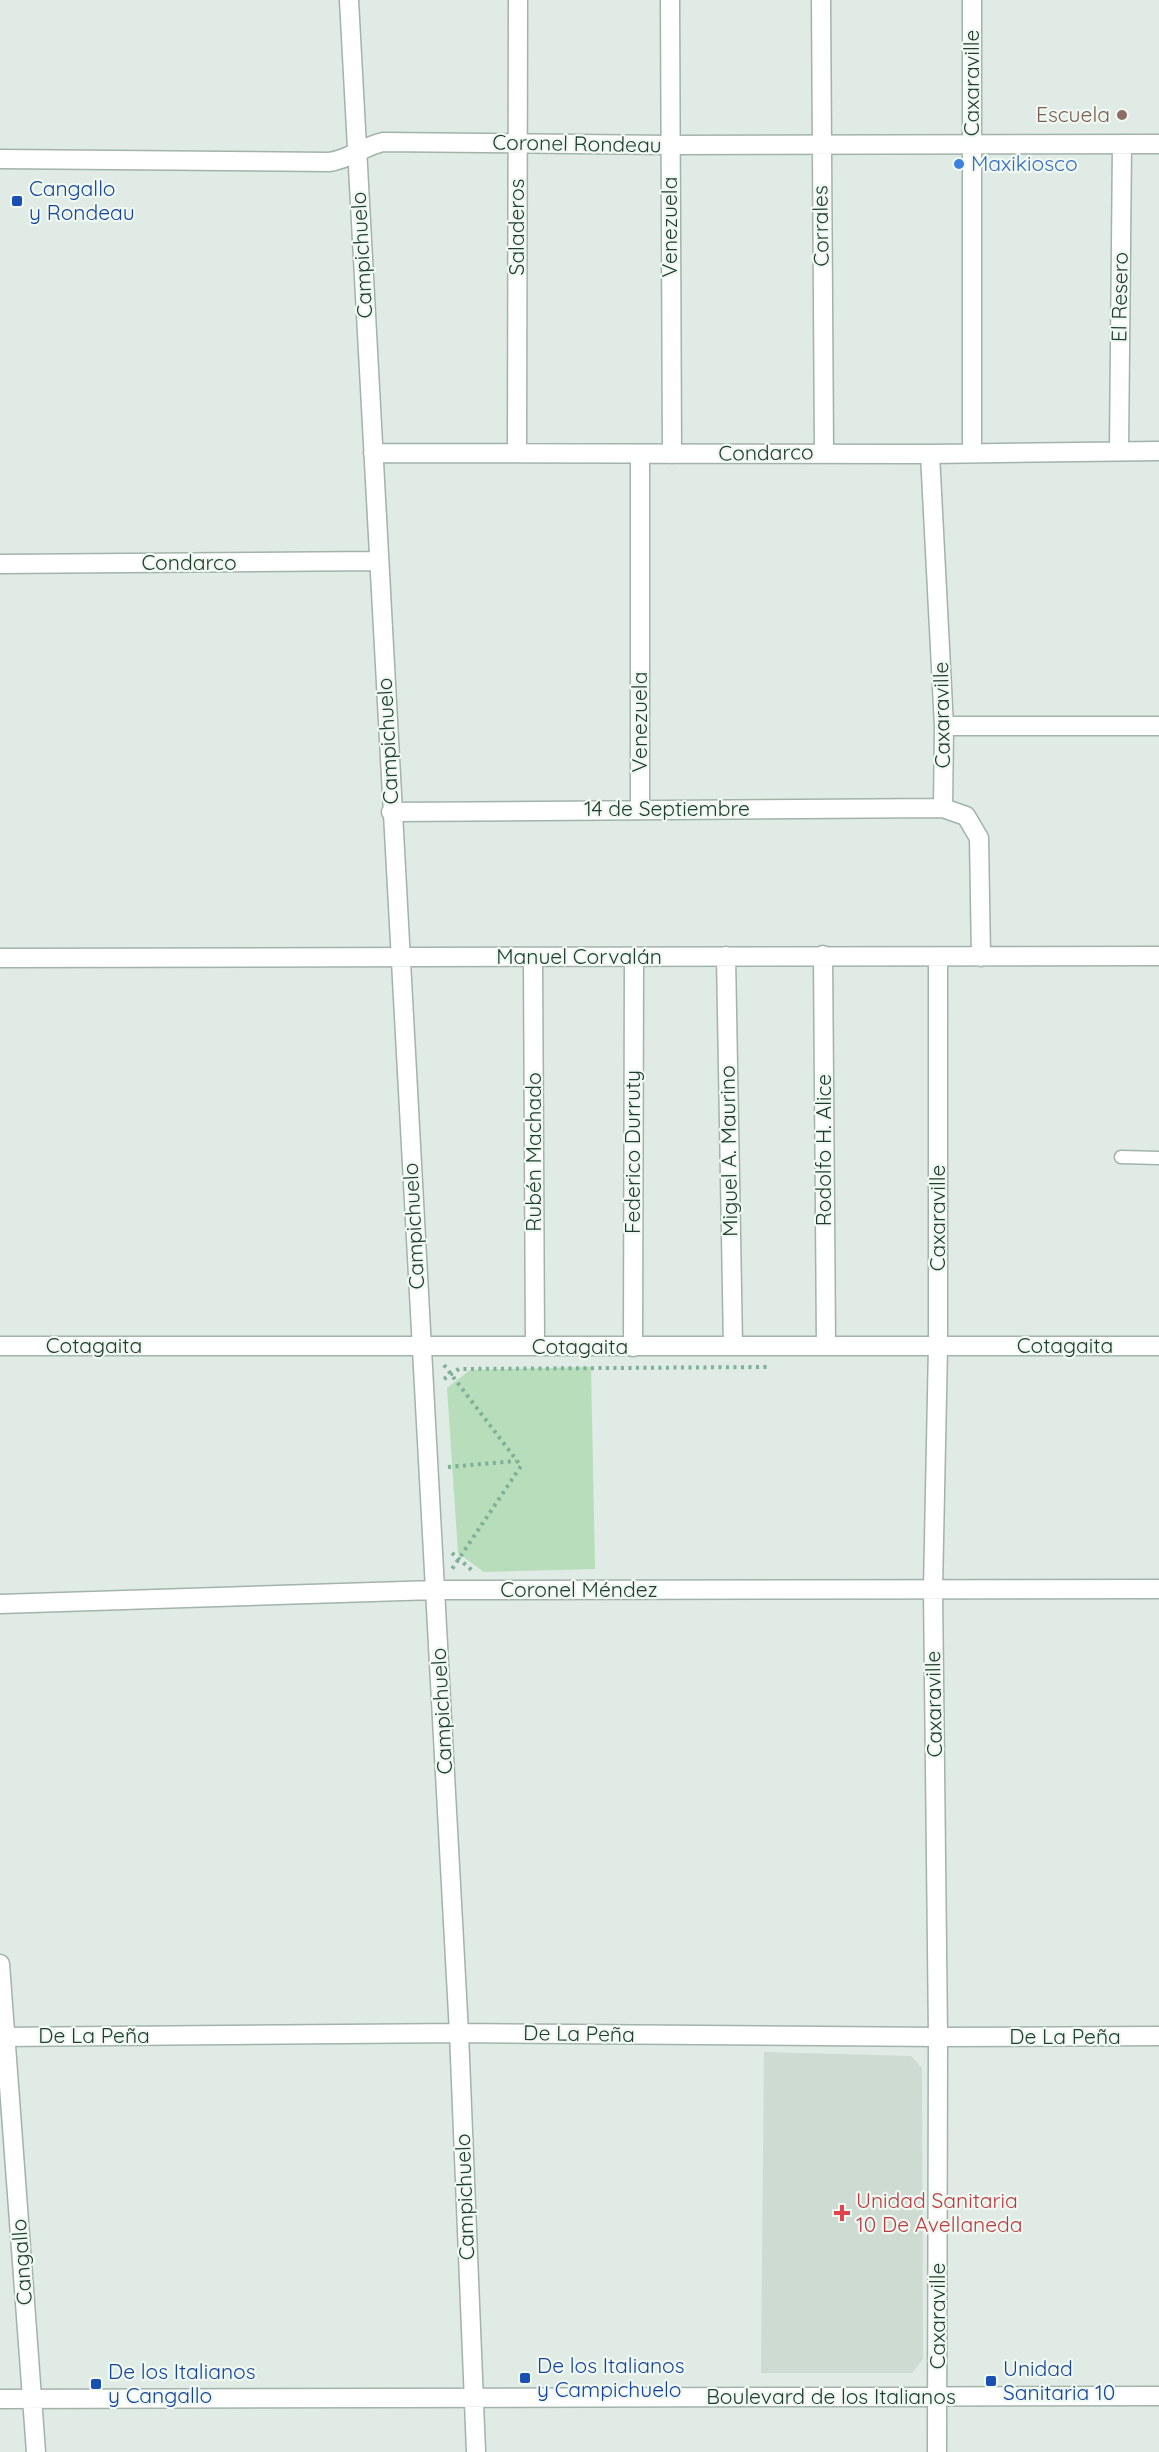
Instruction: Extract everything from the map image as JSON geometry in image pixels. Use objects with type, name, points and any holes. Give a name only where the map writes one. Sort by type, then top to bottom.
[{"type":"street","name":"Campichuelo","points":[[349,0],[459,2033],[476,2452]]},
{"type":"street","name":"Saladeros","points":[[517,453],[518,0]]},
{"type":"street","name":"Venezuela","points":[[670,0],[672,454]]},
{"type":"street","name":"Corrales","points":[[821,0],[820,143],[824,452]]},
{"type":"street","name":"Caxaraville","points":[[972,0],[972,453]]},
{"type":"street","name":"Coronel Rondeau","points":[[0,159],[329,162],[356,153],[369,145],[383,142],[670,145],[1159,144]]},
{"type":"street","name":"El Resero","points":[[1119,450],[1122,144]]},
{"type":"street","name":"Condarco","points":[[373,453],[640,455],[1159,451]]},
{"type":"street","name":"Caxaraville","points":[[930,454],[944,726],[943,808]]},
{"type":"street","name":"Venezuela","points":[[640,455],[640,809]]},
{"type":"street","name":"Condarco","points":[[0,564],[378,561]]},
{"type":"street","points":[[944,726],[1159,726]]},
{"type":"street","points":[[943,808],[966,816],[979,838],[981,957]]},
{"type":"street","name":"14 de Septiembre","points":[[392,812],[943,808]]},
{"type":"street","name":"Manuel Corvalán","points":[[0,958],[399,955],[533,958],[1159,956]]},
{"type":"street","name":"Miguel A. Maurino","points":[[726,956],[733,1346]]},
{"type":"street","name":"Rodolfo H. Alice","points":[[823,956],[826,1344]]},
{"type":"street","name":"Federico Durruty","points":[[633,1347],[634,957]]},
{"type":"street","name":"Caxaraville","points":[[937,2452],[938,2037],[933,1588],[938,1346],[938,957]]},
{"type":"street","name":"Rubén Machado","points":[[533,958],[535,1346]]},
{"type":"street","name":"Cotagaita","points":[[0,1346],[421,1348],[826,1344],[1159,1346]]},
{"type":"street","name":"Coronel Méndez","points":[[0,1604],[435,1581],[1159,1589]]},
{"type":"street","name":"Cangallo","points":[[0,1964],[3,2037],[36,2452]]},
{"type":"street","name":"De La Peña","points":[[3,2037],[459,2033],[938,2037],[1159,2036]]},
{"type":"street","name":"Boulevard de los Italianos","points":[[0,2399],[1159,2396]]},
{"type":"lane","points":[[1121,1157],[1159,1158]]},
{"type":"path","points":[[435,1581],[451,1570],[520,1466],[444,1365]]},
{"type":"path","points":[[445,1388],[444,1377],[459,1369],[770,1367]]},
{"type":"path","points":[[447,1455],[448,1477]]},
{"type":"path","points":[[448,1467],[517,1461]]},
{"type":"path","points":[[450,1541],[451,1552],[459,1559],[475,1572],[486,1572]]},
{"type":"shaded area","name":"Unidad Sanitaria 10 De Avellaneda","points":[[764,2052],[911,2056],[922,2068],[923,2359],[912,2373],[761,2373]]},
{"type":"green space","points":[[591,1367],[595,1569],[484,1572],[458,1553],[447,1388],[470,1370]]},
{"type":"place","name":"Escuela","points":[[1122,115]]},
{"type":"place","name":"Maxikiosco","points":[[959,164]]},
{"type":"place","name":"Cangallo y Rondeau","points":[[17,201]]},
{"type":"place","name":"Unidad Sanitaria 10 De Avellaneda","points":[[842,2213]]},
{"type":"place","name":"De los Italianos y Campichuelo","points":[[525,2378]]},
{"type":"place","name":"Unidad Sanitaria 10","points":[[991,2381]]},
{"type":"place","name":"De los Italianos y Cangallo","points":[[96,2384]]}]
